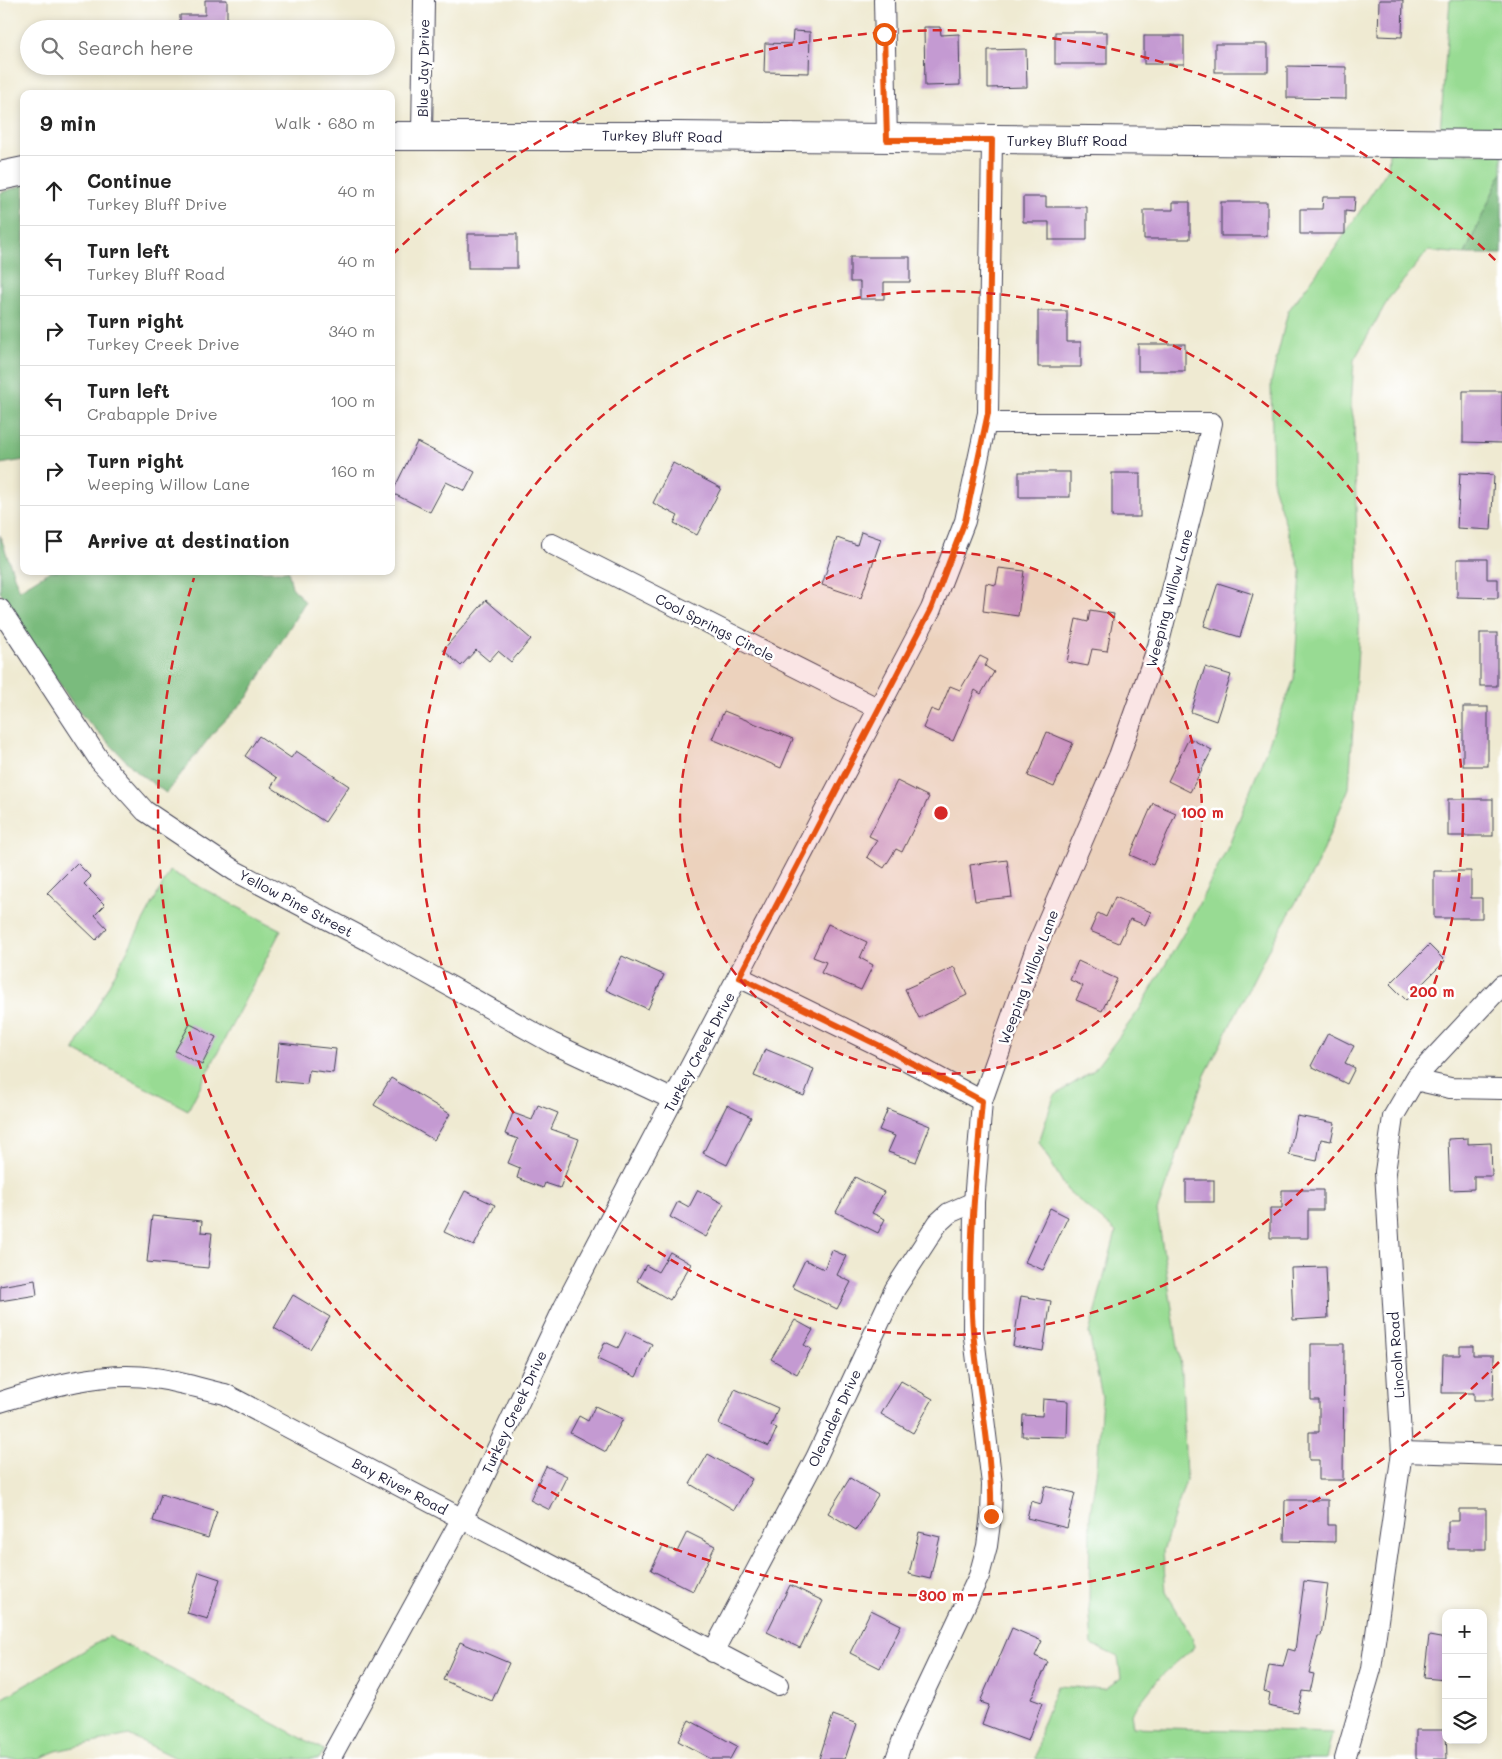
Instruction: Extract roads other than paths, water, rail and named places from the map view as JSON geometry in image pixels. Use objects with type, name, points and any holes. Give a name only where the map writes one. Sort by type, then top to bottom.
[{"type":"street","name":"Blue Jay Drive","points":[[422,135],[424,0]]},
{"type":"street","points":[[884,0],[887,140]]},
{"type":"street","name":"Turkey Bluff Road","points":[[395,136],[677,136],[887,140],[1502,144]]},
{"type":"street","name":"Turkey Creek Drive","points":[[330,1759],[479,1487],[564,1307],[931,609],[965,521],[988,413],[992,140]]},
{"type":"street","points":[[0,176],[20,172]]},
{"type":"street","name":"Weeping Willow Lane","points":[[896,1759],[906,1730],[979,1576],[987,1546],[992,1484],[973,1329],[974,1202],[982,1101],[1036,948],[1119,756],[1158,646],[1194,507],[1212,422],[986,422]]},
{"type":"street","name":"Cool Springs Circle","points":[[552,544],[879,709]]},
{"type":"street","name":"Yellow Pine Street","points":[[0,609],[100,760],[144,811],[235,871],[369,941],[552,1043],[674,1100]]},
{"type":"street","points":[[739,977],[878,1045],[982,1101]]},
{"type":"street","name":"Lincoln Road","points":[[1345,1759],[1371,1670],[1392,1538],[1402,1452],[1384,1172],[1393,1117],[1415,1080],[1502,985]]},
{"type":"street","points":[[1415,1080],[1450,1088],[1502,1089]]},
{"type":"street","name":"Oleander Drive","points":[[713,1652],[816,1458],[895,1289],[938,1223],[949,1213],[974,1202]]},
{"type":"street","name":"Bay River Road","points":[[0,1402],[48,1388],[98,1378],[126,1376],[153,1378],[225,1394],[778,1685]]},
{"type":"street","points":[[1402,1452],[1502,1455]]}]
